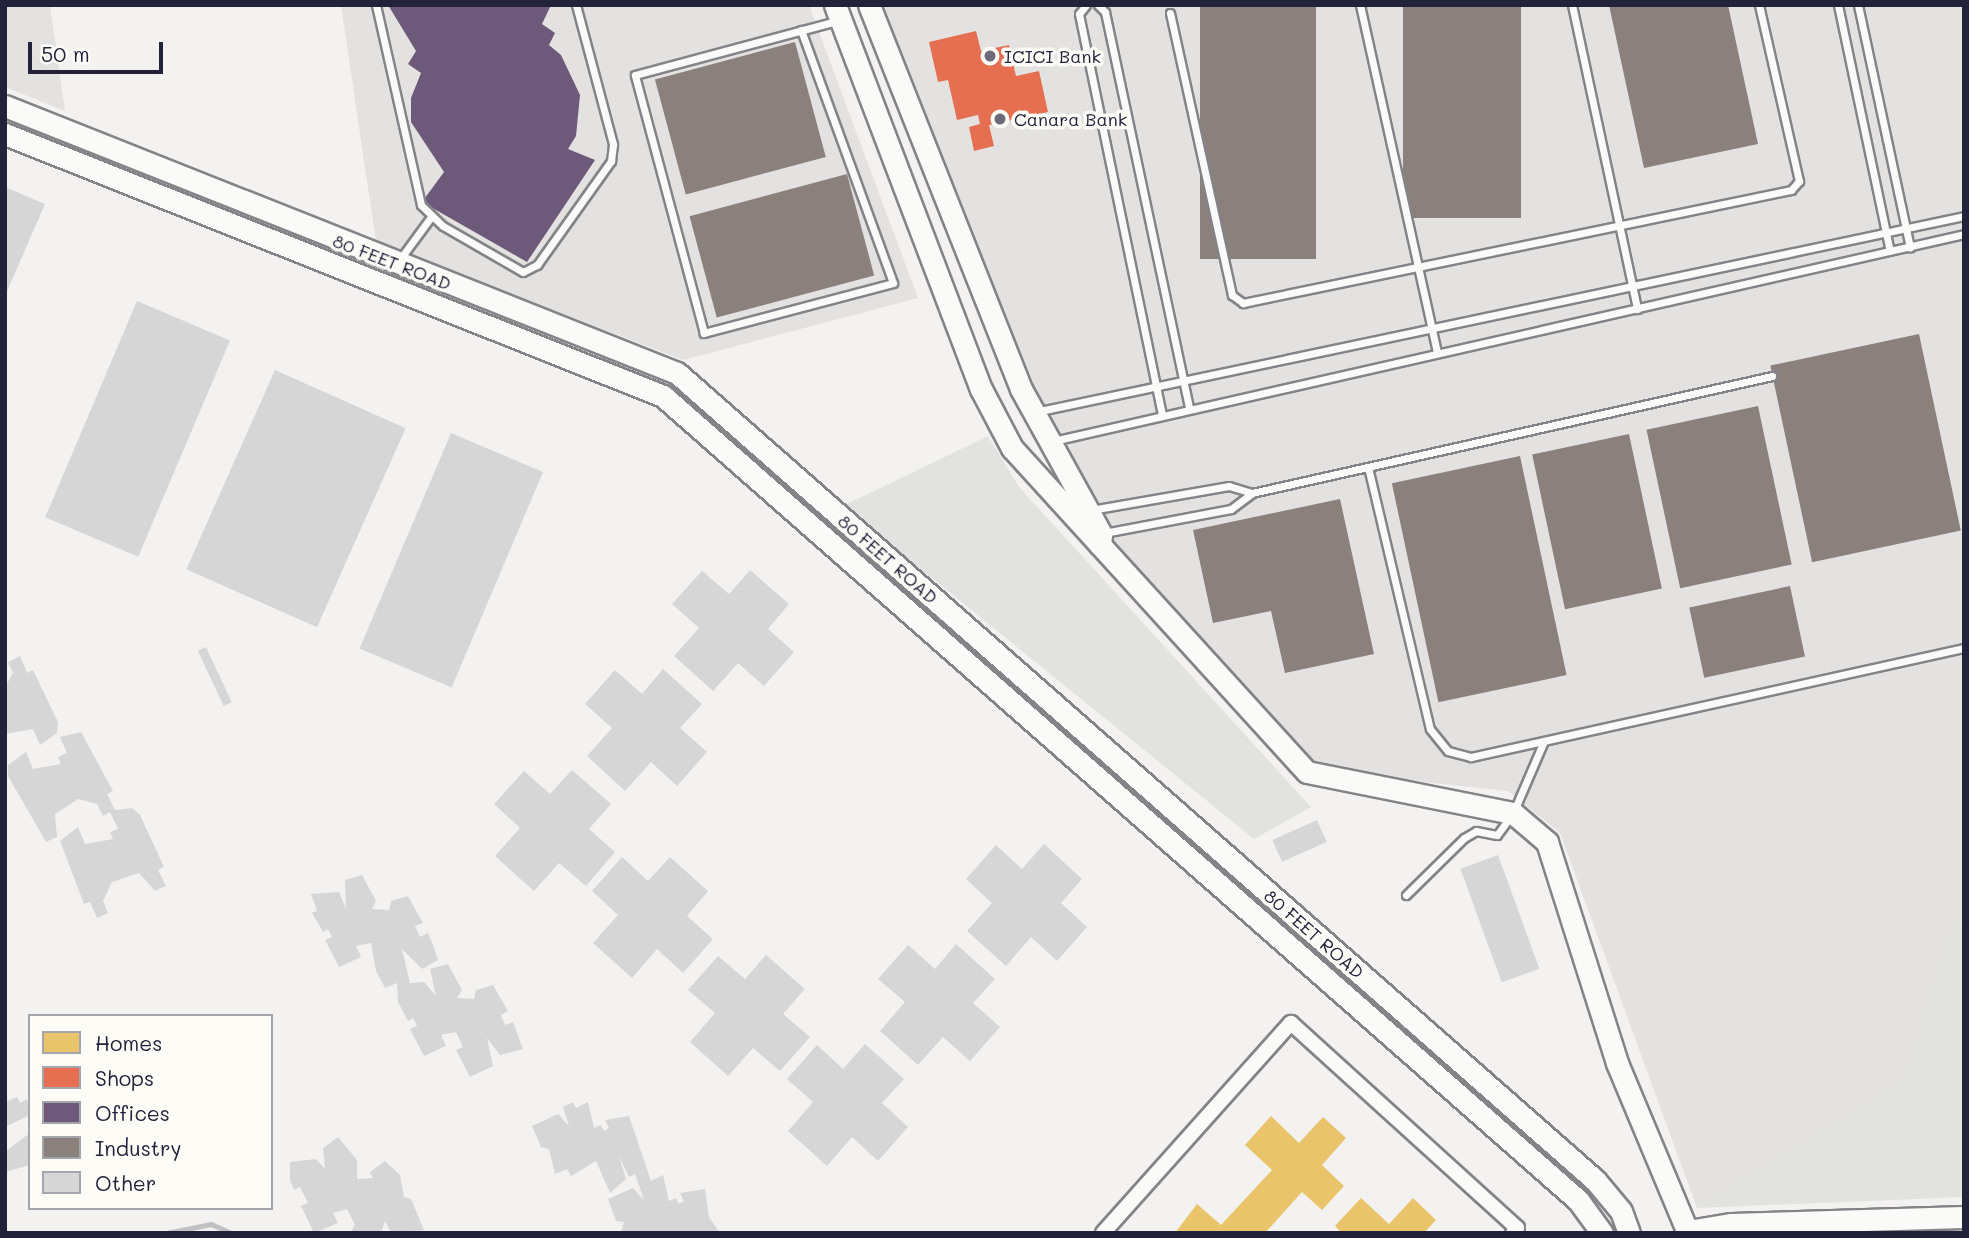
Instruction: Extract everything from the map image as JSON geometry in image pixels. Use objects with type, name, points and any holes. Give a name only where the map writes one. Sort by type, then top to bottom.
[{"type":"street","points":[[869,5],[1034,412],[1048,442],[1088,510],[1100,540]]},
{"type":"street","points":[[838,12],[981,389],[1012,448],[1100,540],[1307,772],[1513,813],[1547,842],[1616,1063],[1688,1232],[1964,1217]]},
{"type":"street","name":"80 FEET ROAD","points":[[5,106],[396,264],[677,373],[1595,1180],[1621,1211],[1629,1233]]},
{"type":"street","name":"80 FEET ROAD","points":[[5,134],[663,396],[1578,1200],[1602,1233]]},
{"type":"street","points":[[1103,1233],[1291,1023],[1517,1228],[1513,1233]]},
{"type":"lane","points":[[376,5],[421,205],[431,217],[523,272],[537,265],[605,172],[613,144],[576,5]]},
{"type":"lane","points":[[1086,5],[1079,14],[1162,415]]},
{"type":"lane","points":[[1098,5],[1105,12],[1189,408]]},
{"type":"lane","points":[[1360,5],[1437,352]]},
{"type":"lane","points":[[1572,5],[1637,309]]},
{"type":"lane","points":[[1170,13],[1237,301],[1417,268],[1796,187],[1759,5]]},
{"type":"lane","points":[[1838,5],[1890,251]]},
{"type":"lane","points":[[1858,5],[1910,247]]},
{"type":"lane","points":[[802,30],[893,283],[704,333],[635,75],[802,30],[838,12]]},
{"type":"lane","points":[[1034,412],[1632,283],[1964,216]]},
{"type":"lane","points":[[396,264],[431,217]]},
{"type":"lane","points":[[1048,442],[1964,234]]},
{"type":"lane","points":[[1100,540],[1231,509],[1252,493],[1772,376]]},
{"type":"lane","points":[[1368,467],[1437,741],[1471,757],[1964,648]]},
{"type":"lane","points":[[1088,510],[1229,486],[1252,493]]},
{"type":"lane","points":[[1406,895],[1464,838],[1476,831],[1497,835],[1513,813],[1544,741]]},
{"type":"shaded area","points":[[5,5],[50,5],[65,111],[5,87]]},
{"type":"shaded area","points":[[341,5],[809,5],[918,298],[683,360],[376,242]]},
{"type":"shaded area","points":[[881,5],[1964,5],[1964,921],[1952,930],[1905,1082],[1697,1208],[1560,833],[1508,791],[1349,774],[1297,755],[1110,545],[1012,358]]},
{"type":"shaded area","points":[[988,436],[1019,487],[1311,807],[1254,839],[843,506]]},
{"type":"shaded area","points":[[1964,921],[1964,1197],[1697,1208],[1905,1082],[1952,930]]},
{"type":"shaded area","points":[[1964,1227],[1964,1233],[1861,1230]]},
{"type":"building: Homes","points":[[1271,1116],[1299,1143],[1323,1117],[1346,1138],[1322,1165],[1344,1186],[1322,1210],[1302,1192],[1265,1233],[1175,1233],[1197,1204],[1221,1225],[1272,1170],[1245,1145]]},
{"type":"building: Homes","points":[[1361,1198],[1389,1224],[1413,1198],[1436,1220],[1424,1233],[1342,1233],[1335,1226]]},
{"type":"building: Shops","points":[[976,31],[981,51],[1009,45],[1016,76],[1039,71],[1048,112],[989,125],[994,146],[974,151],[969,127],[980,124],[978,115],[957,120],[948,80],[938,82],[929,42]]},
{"type":"building: Offices","points":[[388,5],[551,5],[542,24],[555,33],[549,45],[561,55],[580,95],[576,136],[568,149],[595,160],[527,262],[422,202],[444,172],[411,122],[411,98],[421,73],[408,64],[416,51]]},
{"type":"building: Industry","points":[[1200,5],[1316,5],[1316,259],[1200,259]]},
{"type":"building: Industry","points":[[1403,5],[1521,5],[1521,218],[1403,218]]},
{"type":"building: Industry","points":[[1609,5],[1728,5],[1758,144],[1644,168]]},
{"type":"building: Industry","points":[[795,42],[826,157],[686,194],[655,80]]},
{"type":"building: Industry","points":[[847,174],[874,275],[717,318],[690,216]]},
{"type":"building: Industry","points":[[1919,334],[1961,531],[1812,562],[1770,366]]},
{"type":"building: Industry","points":[[1758,406],[1792,564],[1680,588],[1646,430]]},
{"type":"building: Industry","points":[[1629,434],[1662,589],[1565,609],[1532,455]]},
{"type":"building: Industry","points":[[1520,456],[1567,675],[1438,702],[1392,483]]},
{"type":"building: Industry","points":[[1340,499],[1374,654],[1285,673],[1271,611],[1213,623],[1193,530]]},
{"type":"building: Industry","points":[[1790,586],[1805,656],[1704,678],[1689,607]]},
{"type":"building: Other","points":[[5,187],[45,204],[5,296]]},
{"type":"building: Other","points":[[137,301],[230,340],[138,557],[45,517]]},
{"type":"building: Other","points":[[275,370],[406,428],[317,627],[186,569]]},
{"type":"building: Other","points":[[451,433],[543,472],[452,687],[360,648]]},
{"type":"building: Other","points":[[750,570],[789,604],[768,629],[794,652],[764,686],[738,663],[713,691],[674,656],[699,628],[672,604],[702,571],[729,594]]},
{"type":"building: Other","points":[[206,647],[232,702],[224,706],[198,651]]},
{"type":"building: Other","points":[[20,656],[27,673],[33,670],[58,722],[57,733],[40,745],[33,729],[5,734],[5,687],[13,673],[8,662]]},
{"type":"building: Other","points":[[663,669],[702,704],[680,728],[707,752],[677,786],[651,762],[625,791],[587,756],[612,728],[585,704],[615,670],[642,694]]},
{"type":"building: Other","points":[[81,732],[113,791],[107,794],[115,810],[132,808],[140,815],[164,867],[158,870],[166,886],[155,891],[139,873],[112,882],[103,901],[108,913],[97,918],[90,902],[84,904],[60,841],[78,827],[85,844],[113,839],[110,832],[118,829],[110,812],[103,816],[97,804],[78,799],[55,814],[57,837],[46,842],[8,776],[8,765],[26,752],[33,769],[61,764],[58,757],[67,753],[60,737]]},
{"type":"building: Other","points":[[572,770],[611,804],[589,829],[615,852],[586,886],[559,863],[534,891],[495,856],[520,828],[494,804],[524,771],[550,794]]},
{"type":"building: Other","points":[[1317,820],[1327,842],[1282,862],[1272,840]]},
{"type":"building: Other","points":[[1044,844],[1082,879],[1061,903],[1087,927],[1057,961],[1031,937],[1006,966],[967,931],[992,903],[966,879],[996,845],[1022,869]]},
{"type":"building: Other","points":[[1498,855],[1539,969],[1502,982],[1460,869]]},
{"type":"building: Other","points":[[622,857],[648,881],[670,857],[708,891],[687,916],[713,939],[683,973],[657,949],[632,978],[593,943],[618,915],[592,891]]},
{"type":"building: Other","points":[[362,875],[376,901],[372,909],[389,910],[391,901],[408,896],[423,923],[415,926],[420,937],[428,933],[432,942],[438,960],[422,969],[402,949],[410,983],[424,982],[436,996],[430,969],[448,964],[462,990],[457,998],[474,999],[476,990],[493,985],[508,1011],[501,1015],[505,1025],[513,1022],[523,1049],[500,1055],[487,1038],[493,1066],[470,1077],[456,1050],[463,1047],[456,1032],[441,1035],[446,1046],[424,1056],[410,1029],[417,1026],[413,1018],[408,1021],[398,1002],[397,983],[385,988],[376,971],[371,943],[356,946],[361,957],[339,967],[325,940],[332,937],[328,929],[323,932],[312,913],[317,911],[311,894],[339,892],[346,909],[345,880]]},
{"type":"building: Other","points":[[956,944],[995,979],[973,1003],[1000,1027],[970,1061],[943,1037],[918,1065],[880,1031],[905,1002],[878,979],[908,945],[935,969]]},
{"type":"building: Other","points":[[766,955],[805,989],[783,1014],[810,1037],[780,1071],[753,1048],[728,1076],[690,1042],[715,1013],[688,990],[718,956],[745,979]]},
{"type":"building: Other","points":[[865,1044],[904,1079],[882,1103],[908,1127],[878,1161],[852,1137],[827,1166],[788,1131],[813,1102],[787,1079],[817,1045],[843,1069]]},
{"type":"building: Other","points":[[17,1097],[20,1103],[27,1099],[28,1116],[5,1127],[5,1102]]},
{"type":"building: Other","points":[[573,1102],[576,1108],[588,1102],[594,1128],[601,1125],[604,1131],[609,1128],[605,1120],[629,1116],[651,1181],[663,1175],[669,1201],[676,1198],[679,1204],[684,1201],[680,1193],[705,1189],[709,1217],[720,1233],[621,1233],[624,1222],[616,1221],[608,1199],[633,1188],[644,1200],[635,1174],[629,1177],[619,1156],[626,1179],[610,1193],[596,1161],[571,1176],[567,1169],[555,1174],[549,1149],[541,1147],[532,1126],[558,1114],[569,1126],[563,1107]]},
{"type":"building: Other","points":[[28,1135],[28,1166],[5,1172],[5,1152]]},
{"type":"building: Other","points":[[338,1137],[357,1160],[357,1179],[373,1178],[370,1172],[385,1161],[400,1175],[404,1197],[411,1199],[424,1230],[391,1233],[385,1221],[381,1233],[350,1233],[355,1225],[347,1209],[333,1213],[338,1223],[314,1233],[301,1206],[308,1203],[300,1187],[294,1190],[290,1180],[290,1162],[316,1159],[325,1169],[323,1148]]},
{"type":"waterway","points":[[166,1233],[211,1224],[231,1233]]},
{"type":"place","name":"ICICI Bank","points":[[990,56]]},
{"type":"place","name":"Canara Bank","points":[[1000,119]]}]
